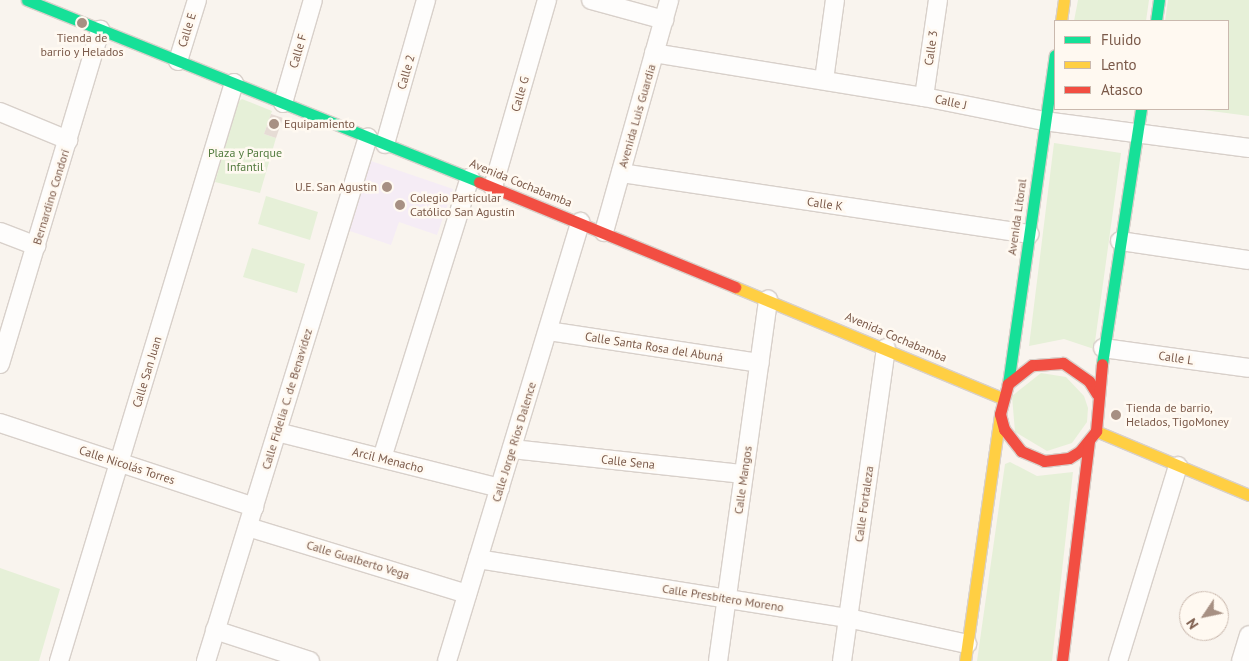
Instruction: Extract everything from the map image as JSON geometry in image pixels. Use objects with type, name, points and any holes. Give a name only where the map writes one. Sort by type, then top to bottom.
[{"type":"main road","name":"Avenida Cochabamba","points":[[27,0],[71,8],[100,30],[580,222],[1002,398]]},
{"type":"main road","points":[[1061,20],[1064,0]]},
{"type":"main road","points":[[1156,20],[1159,0]]},
{"type":"main road","name":"Avenida Litoral","points":[[1008,384],[1054,61]]},
{"type":"main road","points":[[1000,414],[1011,443],[1032,458],[1057,461],[1080,451],[1096,432],[1099,419],[1096,394],[1141,110]]},
{"type":"main road","points":[[965,661],[1002,398],[1008,384],[1032,365],[1055,362],[1077,370],[1096,394]]},
{"type":"main road","points":[[1096,432],[1249,495]]},
{"type":"main road","points":[[1062,661],[1089,442]]},
{"type":"street","name":"Calle E","points":[[178,60],[197,0]]},
{"type":"street","name":"Calle F","points":[[283,103],[313,0]]},
{"type":"street","name":"Calle 2","points":[[385,144],[426,0]]},
{"type":"street","name":"Calle G","points":[[493,187],[547,0]]},
{"type":"street","points":[[591,0],[664,20]]},
{"type":"street","name":"Avenida Luis Guardia","points":[[604,232],[669,0]]},
{"type":"street","points":[[824,80],[835,0]]},
{"type":"street","name":"Calle 3","points":[[924,97],[938,0]]},
{"type":"street","name":"Bernardino Condorí","points":[[1,355],[36,246],[100,30]]},
{"type":"street","name":"Calle J","points":[[654,52],[924,97],[1044,121],[1249,148]]},
{"type":"street","name":"Calle San Juan","points":[[59,661],[234,83]]},
{"type":"street","points":[[0,112],[68,140]]},
{"type":"street","name":"Calle Fidelia C. de Benavídez","points":[[206,661],[368,137]]},
{"type":"street","name":"Calle K","points":[[621,173],[1029,234]]},
{"type":"street","points":[[382,458],[470,178]]},
{"type":"street","name":"Calle Jorge Ríos Dalence","points":[[447,661],[580,222]]},
{"type":"street","points":[[0,232],[36,246]]},
{"type":"street","points":[[1120,241],[1249,260]]},
{"type":"street","name":"Calle Mangos","points":[[718,661],[768,299]]},
{"type":"street","name":"Calle Santa Rosa del Abuná","points":[[548,331],[760,363]]},
{"type":"street","name":"Calle Fortaleza","points":[[842,661],[886,348]]},
{"type":"street","name":"Calle L","points":[[1103,348],[1249,368]]},
{"type":"street","name":"Calle Nicolás Torres","points":[[0,423],[254,507]]},
{"type":"street","name":"Arcil Menacho","points":[[277,432],[500,488]]},
{"type":"street","name":"Calle Sena","points":[[512,449],[744,474]]},
{"type":"street","points":[[1118,661],[1178,466]]},
{"type":"street","name":"Calle Gualberto Vega","points":[[248,527],[467,594]]},
{"type":"street","name":"Calle Presbítero Moreno","points":[[478,559],[848,618],[967,644]]},
{"type":"street","points":[[215,630],[310,661]]},
{"type":"street","points":[[1242,661],[1249,635]]},
{"type":"shaded area","name":"Colegio Particular Católico San Agustín","points":[[368,160],[453,189],[437,235],[399,222],[391,245],[344,229]]},
{"type":"green space","points":[[1078,0],[1149,0],[1146,20],[1074,20]]},
{"type":"green space","points":[[1168,0],[1249,0],[1249,116],[1204,110],[1229,110],[1229,20],[1165,20]]},
{"type":"green space","name":"Plaza y Parque Infantil","points":[[242,99],[272,111],[264,134],[276,138],[260,193],[215,182],[238,102]]},
{"type":"green space","points":[[1054,143],[1121,153],[1094,349],[1064,339],[1029,346]]},
{"type":"green space","points":[[266,196],[318,212],[310,240],[258,224]]},
{"type":"green space","points":[[252,248],[305,264],[297,293],[243,277]]},
{"type":"green space","points":[[1041,373],[1066,377],[1084,396],[1088,408],[1087,422],[1072,443],[1047,451],[1015,432],[1012,396]]},
{"type":"green space","points":[[1010,462],[1037,476],[1073,472],[1052,661],[977,661],[1005,464]]},
{"type":"green space","points":[[0,568],[60,589],[39,661],[0,661]]},
{"type":"building","name":"Equipamiento","points":[[271,114],[283,118],[276,138],[264,134]]},
{"type":"traffic: fast","points":[[27,0],[479,182]]},
{"type":"traffic: fast","points":[[1156,20],[1159,0]]},
{"type":"traffic: fast","points":[[1008,384],[1054,62]]},
{"type":"traffic: fast","points":[[1102,364],[1141,110]]},
{"type":"traffic: slow","points":[[1061,20],[1064,0]]},
{"type":"traffic: slow","points":[[735,287],[1002,398]]},
{"type":"traffic: slow","points":[[965,661],[1000,415]]},
{"type":"traffic: slow","points":[[1096,431],[1249,495]]},
{"type":"traffic: jam","points":[[479,182],[735,287]]},
{"type":"traffic: jam","points":[[1097,394],[1089,381],[1063,363],[1032,365],[1008,384],[1000,414],[1004,429],[1021,451],[1044,461],[1069,458],[1080,451],[1096,431],[1102,364]]},
{"type":"traffic: jam","points":[[1062,661],[1089,442]]},
{"type":"place","name":"Tienda de barrio y Helados","points":[[82,23]]},
{"type":"place","name":"Equipamiento","points":[[274,124]]},
{"type":"place","name":"U.E. San Agustin","points":[[387,187]]},
{"type":"place","name":"Colegio Particular Católico San Agustín","points":[[400,205]]},
{"type":"place","name":"Tienda de barrio, Helados, TigoMoney","points":[[1116,415]]}]
